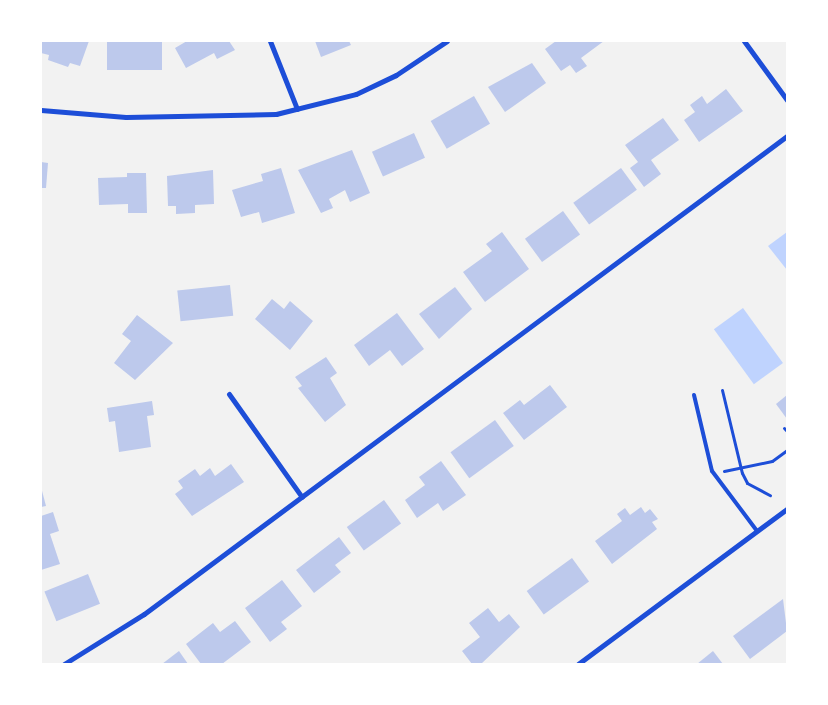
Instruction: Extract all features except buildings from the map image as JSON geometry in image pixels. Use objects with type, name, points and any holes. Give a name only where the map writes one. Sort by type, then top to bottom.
[{"type":"street","points":[[270,41],[297,109]]},
{"type":"street","points":[[41,110],[201,118],[276,114],[356,94],[396,75],[448,41]]},
{"type":"street","points":[[744,41],[787,100]]},
{"type":"street","points":[[64,664],[144,614],[787,136]]},
{"type":"street","points":[[230,394],[302,497]]},
{"type":"street","points":[[578,664],[787,509]]},
{"type":"lane","points":[[694,395],[714,474],[757,531]]},
{"type":"path","points":[[722,390],[740,466],[747,483],[770,495]]},
{"type":"path","points":[[714,474],[740,466],[772,461],[787,450]]},
{"type":"water","points":[[787,232],[787,270],[768,246]]},
{"type":"water","points":[[743,308],[783,363],[754,384],[714,329]]}]
